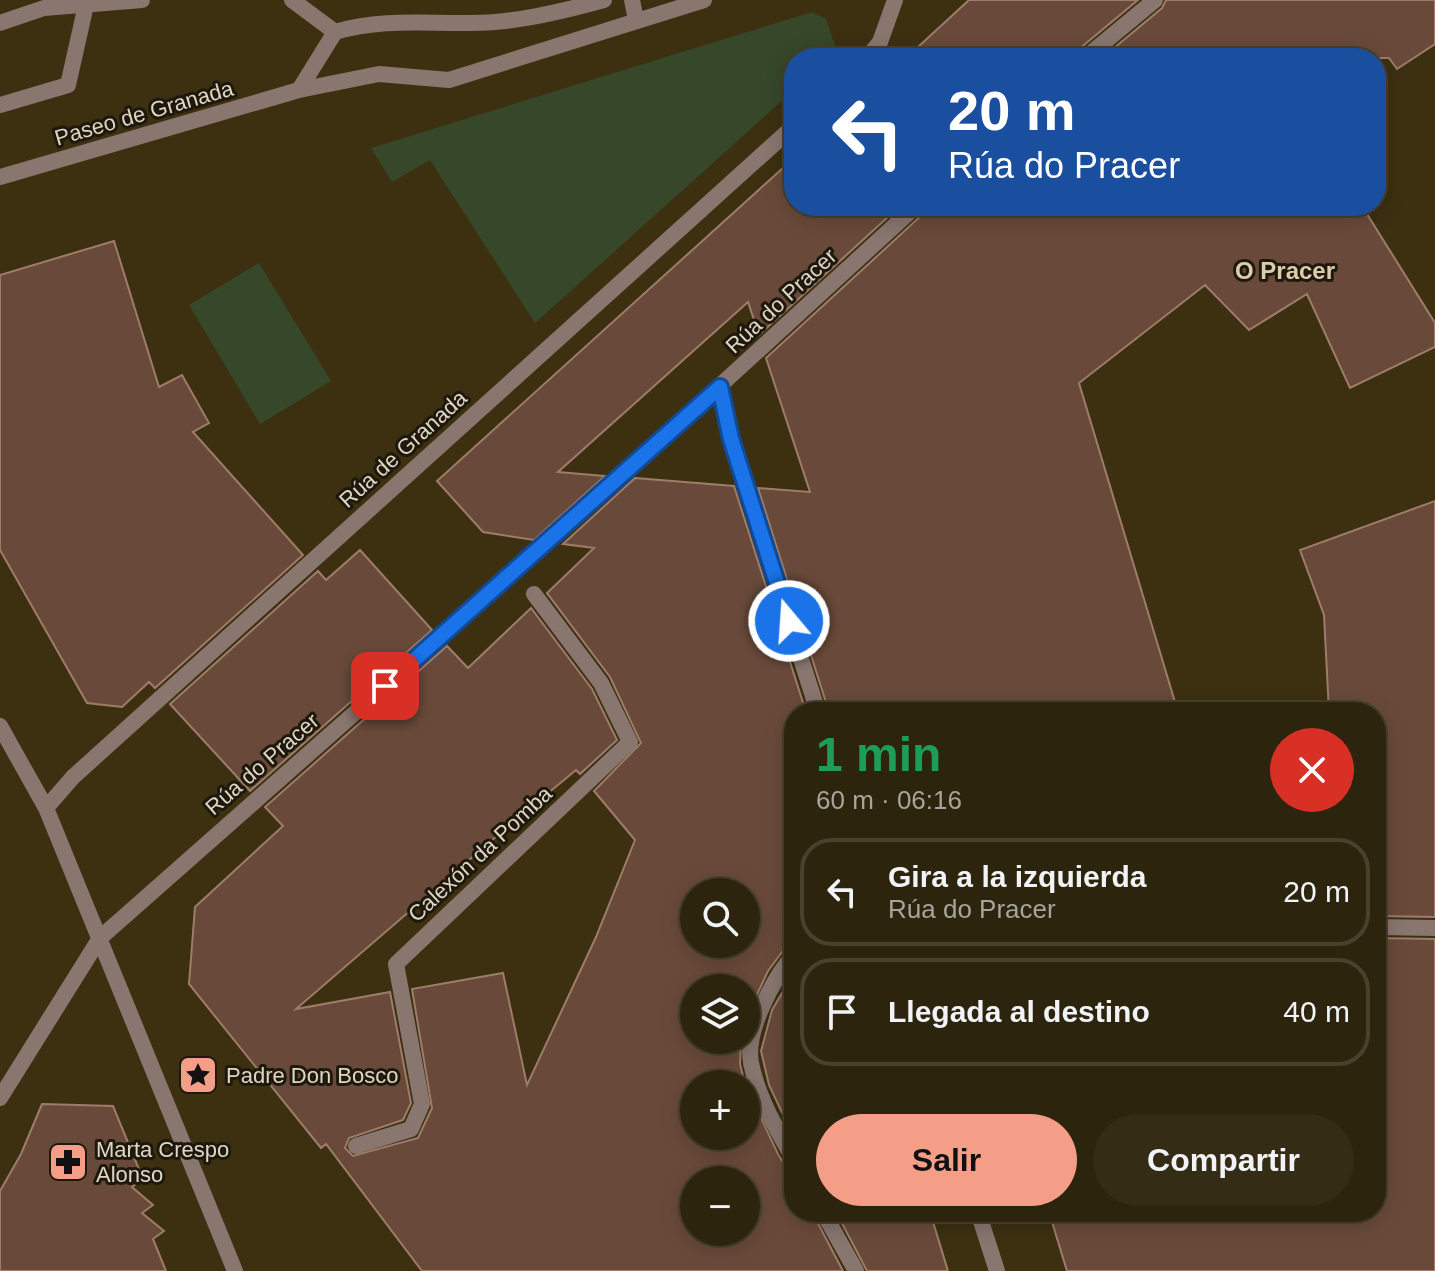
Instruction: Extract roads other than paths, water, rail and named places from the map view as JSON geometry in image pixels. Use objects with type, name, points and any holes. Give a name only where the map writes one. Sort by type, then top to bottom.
[{"type":"street","points":[[0,23],[44,8],[142,0]]},
{"type":"street","points":[[292,0],[335,32]]},
{"type":"street","points":[[299,90],[335,32],[365,23],[493,22],[557,13],[604,0]]},
{"type":"street","points":[[632,0],[636,20]]},
{"type":"street","name":"Paseo de Granada","points":[[0,177],[299,90],[379,74],[449,80],[704,0]]},
{"type":"street","points":[[875,48],[895,0]]},
{"type":"street","points":[[1097,48],[1155,0]]},
{"type":"street","points":[[0,105],[68,85],[86,5]]},
{"type":"street","name":"Rúa de Granada","points":[[46,808],[73,777],[784,135]]},
{"type":"street","name":"Rúa do Pracer","points":[[0,1098],[100,938],[720,387],[905,216]]},
{"type":"street","points":[[720,387],[731,439],[815,702]]},
{"type":"street","name":"Calexón da Pomba","points":[[356,1146],[411,1129],[422,1104],[396,964],[630,742],[601,683],[534,594]]},
{"type":"street","points":[[0,726],[46,808],[235,1271]]},
{"type":"street","points":[[1386,927],[1435,928]]},
{"type":"street","points":[[784,966],[759,1012],[750,1061],[770,1118],[784,1142]]},
{"type":"street","points":[[829,1222],[856,1271]]},
{"type":"street","points":[[981,1222],[997,1271]]},
{"type":"place","name":"Padre Don Bosco","points":[[198,1075]]},
{"type":"place","name":"Marta Crespo Alonso","points":[[68,1162]]},
{"type":"district","name":"O Pracer","points":[[1285,270]]}]
